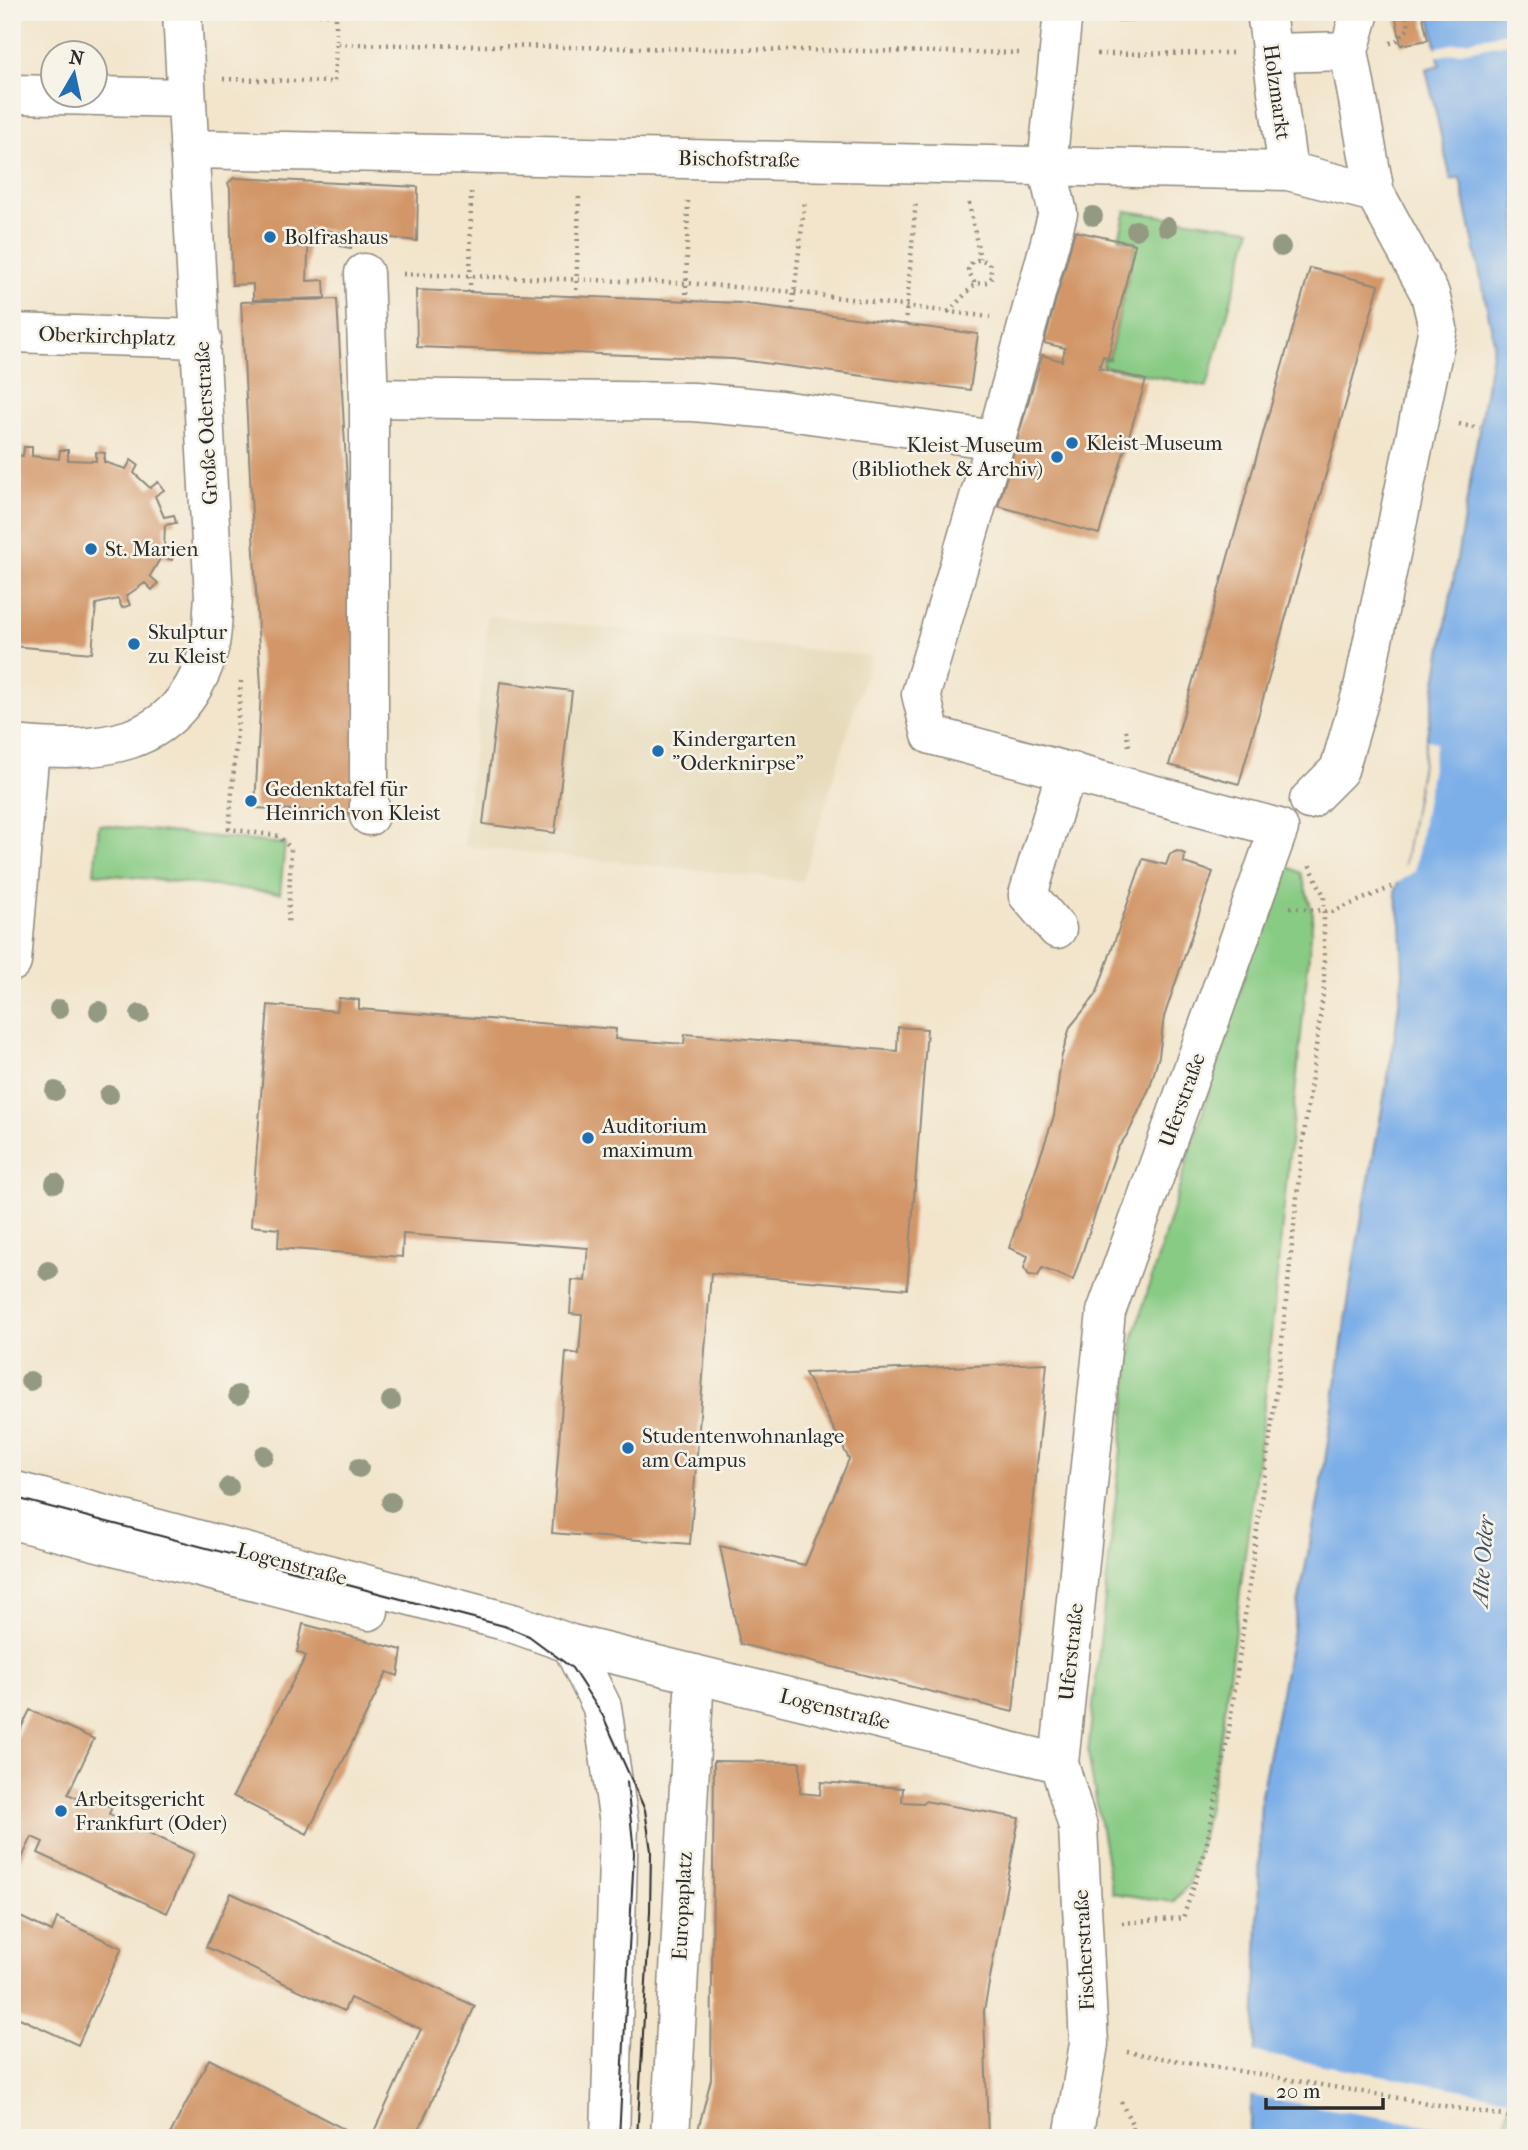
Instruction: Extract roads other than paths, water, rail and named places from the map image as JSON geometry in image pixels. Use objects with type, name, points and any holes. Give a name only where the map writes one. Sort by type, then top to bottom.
[{"type":"street","name":"Große Oderstraße","points":[[21,746],[91,748],[141,737],[167,720],[186,700],[208,655],[214,597],[202,339],[184,88],[182,12]]},
{"type":"street","points":[[1057,929],[1028,895],[1059,794],[1073,772],[931,735],[921,694],[996,440],[1058,213],[1047,166],[1063,12]]},
{"type":"street","name":"Holzmarkt","points":[[1266,12],[1288,171]]},
{"type":"street","points":[[1309,800],[1339,771],[1363,688],[1438,328],[1430,294],[1375,192],[1349,51],[1360,12]]},
{"type":"street","points":[[1271,53],[1349,51]]},
{"type":"street","points":[[12,94],[184,88]]},
{"type":"street","name":"Bischofstraße","points":[[189,149],[1288,171],[1375,192]]},
{"type":"street","points":[[364,273],[369,398],[369,816]]},
{"type":"street","name":"Oberkirchplatz","points":[[12,333],[202,339]]},
{"type":"street","points":[[369,398],[694,402],[781,410],[996,440]]},
{"type":"street","points":[[12,962],[21,746]]},
{"type":"street","name":"Uferstraße","points":[[1059,1763],[1106,1312],[1279,828],[1073,772]]},
{"type":"street","name":"Logenstraße","points":[[12,1490],[512,1623],[571,1644],[1059,1763]]},
{"type":"street","name":"Logenstraße","points":[[12,1520],[391,1616],[516,1642],[571,1644]]},
{"type":"street","points":[[571,1644],[602,1707],[619,1823],[610,2138]]},
{"type":"street","name":"Europaplatz","points":[[670,2138],[695,1674]]},
{"type":"street","name":"Fischerstraße","points":[[1059,1763],[1078,1827],[1089,2044],[1073,2138]]},
{"type":"water","name":"Alte Oder","points":[[1429,12],[1516,12],[1516,2063],[1502,2138],[1249,2138],[1255,2046],[1261,1794],[1322,1482],[1355,1255],[1393,1049],[1403,974],[1401,923],[1395,891],[1405,864],[1494,341],[1460,178],[1451,180],[1426,69],[1440,65]]},
{"type":"tram line","points":[[12,1497],[504,1626],[529,1636],[572,1668],[603,1716],[645,1810],[651,1851],[637,2138]]},
{"type":"tram line","points":[[619,2138],[634,1853],[627,1782]]},
{"type":"place","name":"Bolfrashaus","points":[[270,237]]},
{"type":"place","name":"Kleist-Museum","points":[[1072,443]]},
{"type":"place","name":"Kleist-Museum (Bibliothek & Archiv)","points":[[1057,457]]},
{"type":"place","name":"St. Marien","points":[[91,549]]},
{"type":"place","name":"Skulptur zu Kleist","points":[[134,644]]},
{"type":"place","name":"Kindergarten \"Oderknirpse\"","points":[[658,751]]},
{"type":"place","name":"Gedenktafel für Heinrich von Kleist","points":[[251,801]]},
{"type":"place","name":"Auditorium maximum","points":[[588,1138]]},
{"type":"place","name":"Studentenwohnanlage am Campus","points":[[628,1448]]},
{"type":"place","name":"Arbeitsgericht Frankfurt (Oder)","points":[[61,1811]]}]
